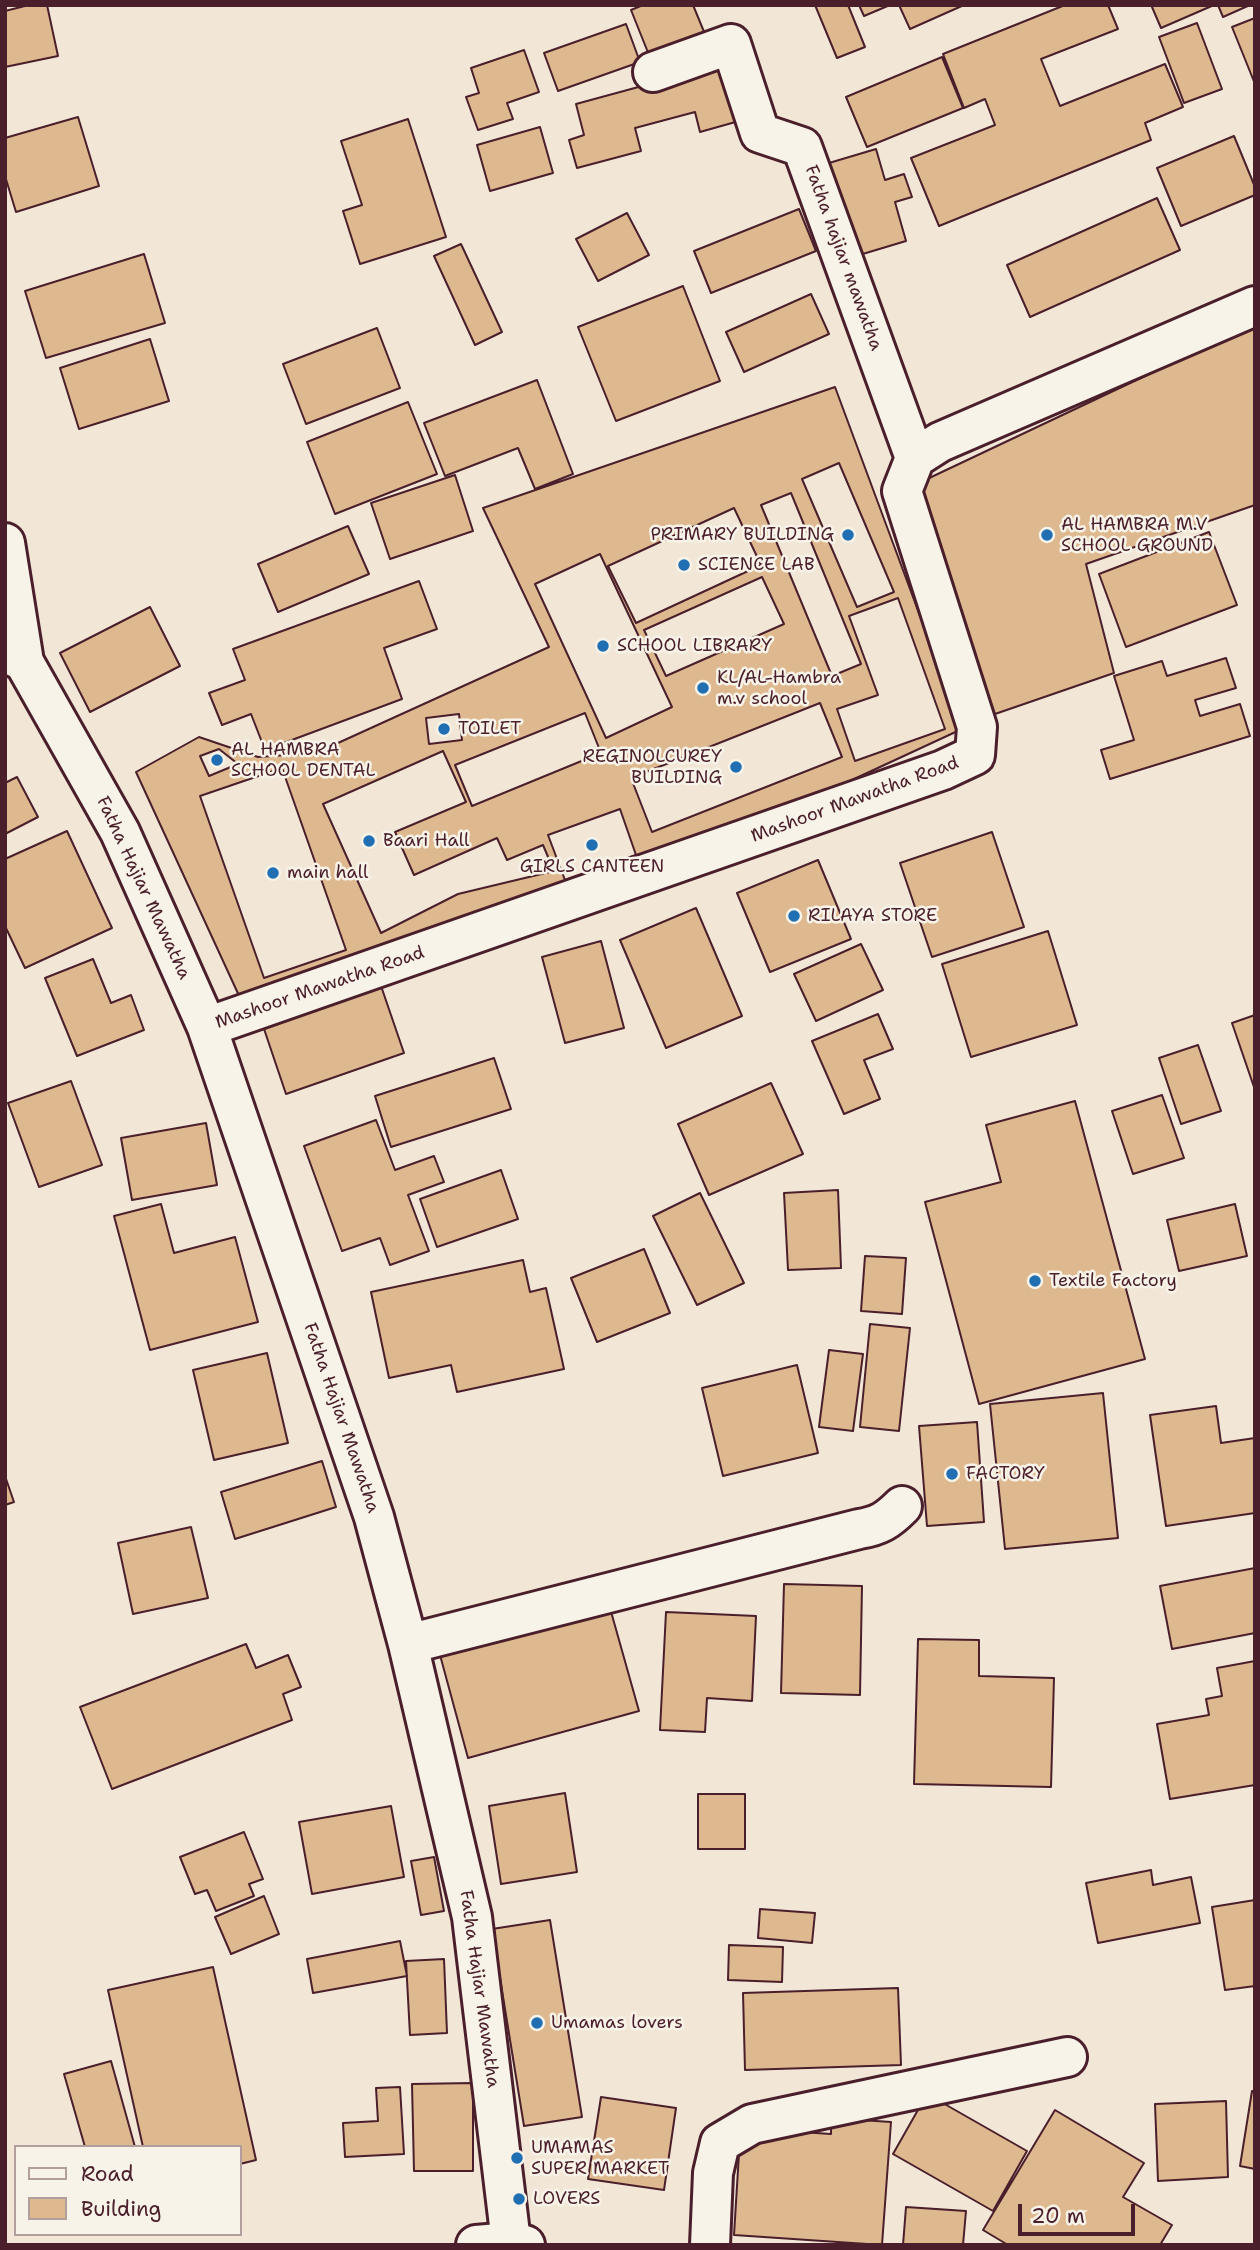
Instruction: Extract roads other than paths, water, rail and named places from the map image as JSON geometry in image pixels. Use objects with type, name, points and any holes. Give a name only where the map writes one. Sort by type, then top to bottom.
[{"type":"street","name":"Fatha hajiar mawatha","points":[[653,72],[731,44],[760,133],[802,147],[915,458]]},
{"type":"street","points":[[915,458],[940,442],[1255,306]]},
{"type":"street","name":"Mashoor Mawatha Road","points":[[207,1027],[943,770],[975,755],[977,727],[902,491],[915,458]]},
{"type":"street","points":[[5,544],[15,657]]},
{"type":"street","name":"Fatha Hajiar Mawatha","points":[[15,657],[120,832],[207,1027],[374,1517],[408,1644],[472,1917],[504,2244]]},
{"type":"street","points":[[408,1644],[875,1527],[889,1520],[902,1506]]},
{"type":"street","points":[[710,2245],[713,2173],[720,2143],[752,2124],[1067,2057]]},
{"type":"place","name":"PRIMARY BUILDING","points":[[848,535]]},
{"type":"place","name":"AL HAMBRA M.V SCHOOL GROUND","points":[[1047,535]]},
{"type":"place","name":"SCIENCE LAB","points":[[684,565]]},
{"type":"place","name":"SCHOOL LIBRARY","points":[[603,646]]},
{"type":"place","name":"KL/AL-Hambra m.v school","points":[[703,688]]},
{"type":"place","name":"TOILET","points":[[444,729]]},
{"type":"place","name":"AL HAMBRA SCHOOL DENTAL","points":[[217,760]]},
{"type":"place","name":"REGINOLCUREY BUILDING","points":[[736,767]]},
{"type":"place","name":"Baari Hall","points":[[369,841]]},
{"type":"place","name":"GIRLS CANTEEN","points":[[592,845]]},
{"type":"place","name":"main hall","points":[[273,873]]},
{"type":"place","name":"RILAYA STORE","points":[[794,916]]},
{"type":"place","name":"Textile Factory","points":[[1035,1281]]},
{"type":"place","name":"FACTORY","points":[[952,1474]]},
{"type":"place","name":"Umamas lovers","points":[[537,2023]]},
{"type":"place","name":"UMAMAS SUPER MARKET","points":[[517,2158]]},
{"type":"place","name":"LOVERS","points":[[519,2199]]}]
